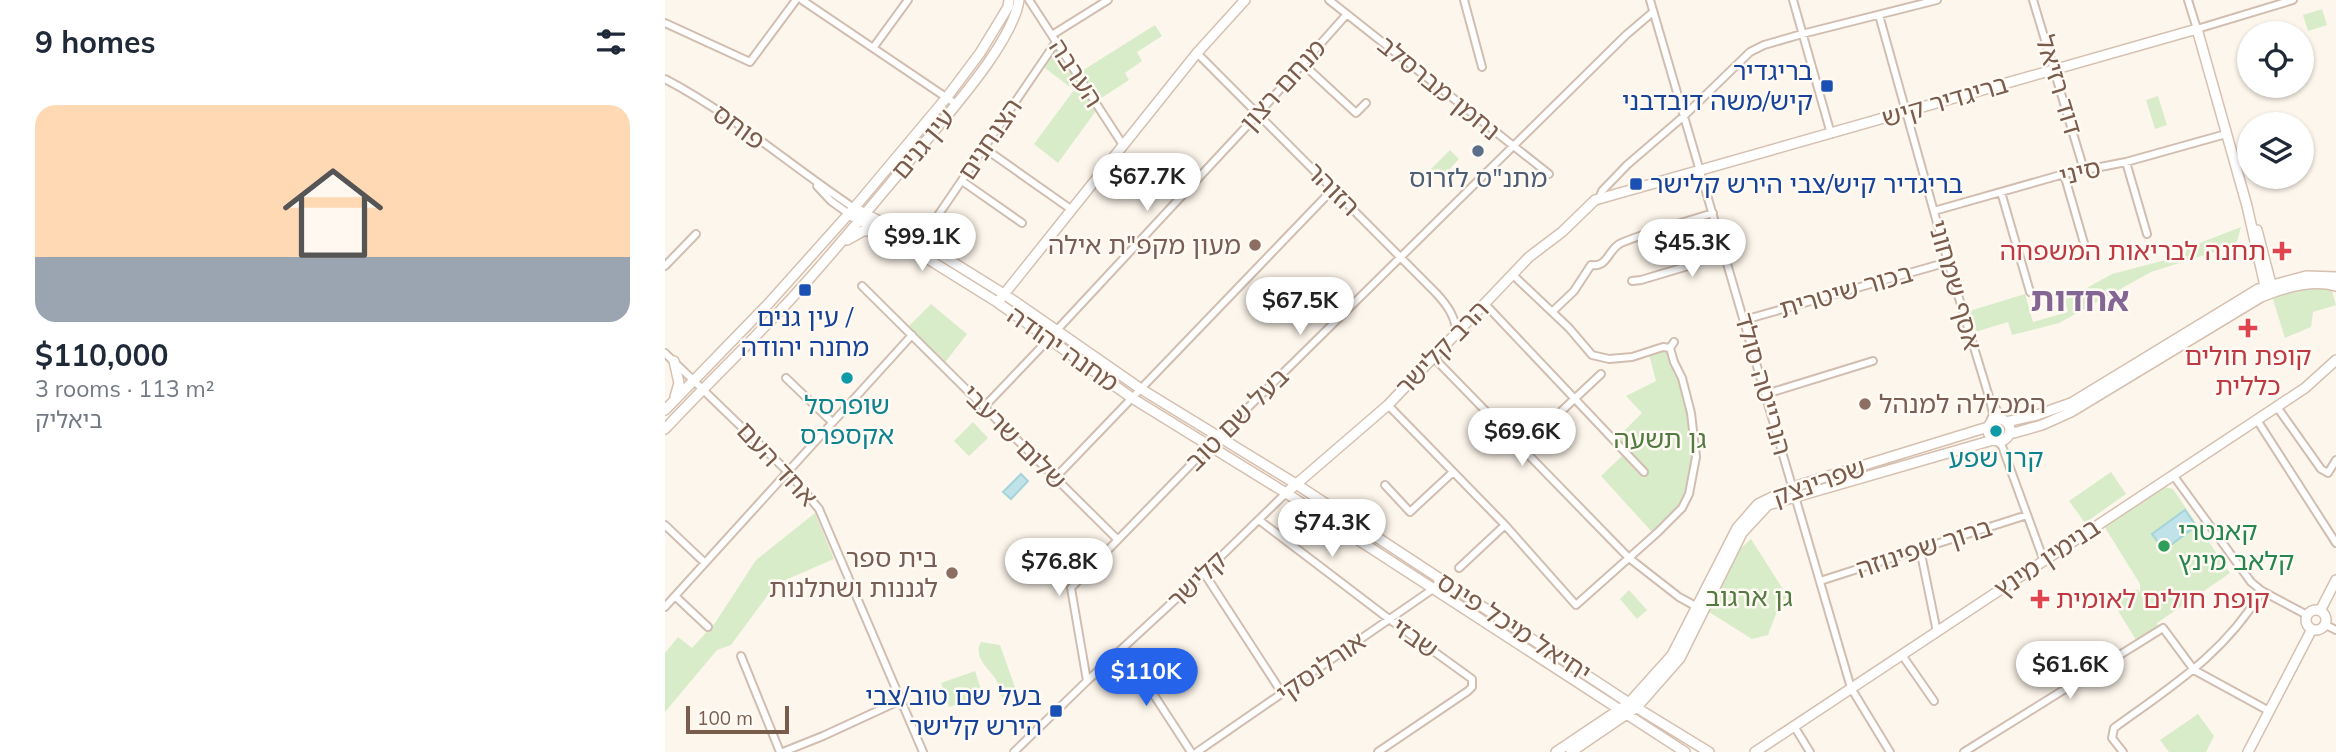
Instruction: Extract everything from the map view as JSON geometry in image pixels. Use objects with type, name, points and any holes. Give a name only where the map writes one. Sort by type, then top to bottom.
[{"type":"street","points":[[665,23],[750,62],[796,0]]},
{"type":"street","points":[[802,0],[956,104]]},
{"type":"street","points":[[873,48],[908,0]]},
{"type":"street","name":"עין גנים","points":[[665,410],[769,303],[947,97],[980,53],[1008,7],[1009,0]]},
{"type":"street","name":"עין גנים","points":[[665,429],[790,300],[956,104],[1009,30],[1019,0]]},
{"type":"street","name":"הערבה","points":[[1029,0],[1123,145]]},
{"type":"street","points":[[1052,35],[1108,0]]},
{"type":"street","points":[[997,302],[1197,53],[1245,0]]},
{"type":"street","name":"נחמן מברסלב","points":[[1329,0],[1549,174]]},
{"type":"street","points":[[1464,0],[1482,67]]},
{"type":"street","name":"הנרייטה סולד","points":[[1650,0],[1851,688],[1890,752]]},
{"type":"street","points":[[1793,0],[1831,134]]},
{"type":"street","points":[[1905,0],[1907,8]]},
{"type":"street","points":[[1597,200],[1627,165],[1684,116],[1750,52],[1802,34],[1937,0]]},
{"type":"street","name":"דוד רזיאל","points":[[2033,0],[2084,170]]},
{"type":"street","points":[[2188,0],[2247,206],[2254,222],[2270,288]]},
{"type":"street","name":"בריגדיר קיש","points":[[1597,200],[2293,0]]},
{"type":"street","name":"בעל שם טוב","points":[[1087,681],[1071,588],[1399,257],[1626,35],[1653,12]]},
{"type":"street","name":"מנחם רצון","points":[[984,407],[1258,114],[1347,14]]},
{"type":"street","name":"אסף שמחוני","points":[[1879,15],[1905,113],[1990,400],[1993,414],[1989,425]]},
{"type":"street","name":"הצנחנים","points":[[924,236],[1056,42]]},
{"type":"street","name":"הזוהר","points":[[1197,53],[1448,306],[1456,333]]},
{"type":"street","points":[[1303,64],[1356,113],[1366,103]]},
{"type":"street","name":"פוחס","points":[[665,79],[695,95],[862,217]]},
{"type":"street","name":"סיני","points":[[1934,211],[2064,174],[2126,162],[2226,134]]},
{"type":"street","points":[[984,148],[1072,210]]},
{"type":"street","points":[[2126,162],[2147,234]]},
{"type":"street","points":[[2064,174],[2086,250]]},
{"type":"street","points":[[962,181],[1022,223]]},
{"type":"street","points":[[1055,478],[1332,189]]},
{"type":"street","points":[[2001,192],[2030,292]]},
{"type":"street","name":"הרב קלישר","points":[[1286,494],[1388,405],[1529,257],[1597,200]]},
{"type":"street","points":[[1552,312],[1574,291],[1591,265],[1597,266],[1605,262],[1617,244],[1713,213]]},
{"type":"street","name":"מחנה יהודה","points":[[862,217],[880,231],[1141,389]]},
{"type":"street","name":"מחנה יהודה","points":[[862,217],[920,242],[1004,294],[1132,398]]},
{"type":"street","points":[[1632,281],[1688,266],[1692,261],[1684,223]]},
{"type":"street","points":[[837,247],[863,231],[880,231]]},
{"type":"street","points":[[665,266],[696,234]]},
{"type":"street","name":"בכור שיטרית","points":[[1744,320],[1948,262]]},
{"type":"street","points":[[1388,405],[1505,525],[1576,605],[1682,508],[1689,494],[1696,457],[1691,413],[1682,378],[1674,362],[1672,345],[1632,357],[1609,359],[1592,355],[1513,275]]},
{"type":"street","name":"שפרינצק","points":[[2005,420],[2037,415],[2071,403],[2228,306],[2306,276],[2336,277]]},
{"type":"street","name":"שפרינצק","points":[[1794,491],[2001,440],[2042,425],[2071,412],[2270,288],[2310,284],[2336,286]]},
{"type":"street","name":"שלום שרעבי","points":[[862,286],[1117,539]]},
{"type":"street","points":[[1485,304],[1644,472]]},
{"type":"street","points":[[665,607],[912,335]]},
{"type":"street","name":"אחד העם","points":[[665,353],[788,472],[819,509],[923,752]]},
{"type":"street","points":[[1434,358],[1629,558],[1679,597],[1701,609]]},
{"type":"street","name":"בנימין מינץ","points":[[1755,752],[2277,407],[2305,388],[2336,360]]},
{"type":"street","points":[[673,401],[679,383],[674,361]]},
{"type":"street","points":[[1766,394],[1873,361]]},
{"type":"street","points":[[1522,449],[1601,374]]},
{"type":"street","points":[[786,378],[832,422]]},
{"type":"street","name":"יחיאל מיכל פינס","points":[[1141,389],[1296,484],[1709,752]]},
{"type":"street","name":"יחיאל מיכל פינס","points":[[1132,398],[1286,494],[1685,752]]},
{"type":"street","name":"אסף שמחוני","points":[[1990,400],[2005,420]]},
{"type":"street","points":[[2277,407],[2321,469],[2328,473],[2336,460]]},
{"type":"street","points":[[2001,440],[2010,427],[2005,420],[1995,419],[1989,425],[1988,435],[2001,440],[2044,561]]},
{"type":"street","points":[[2257,420],[2336,543]]},
{"type":"street","name":"שפרינצק","points":[[1633,705],[1672,654],[1701,609],[1742,533],[1768,505],[1794,491],[1989,425]]},
{"type":"street","points":[[1385,485],[1410,512],[1453,472]]},
{"type":"street","points":[[2173,475],[2243,573],[2262,591],[2307,615]]},
{"type":"street","name":"קלישר","points":[[1014,752],[1286,494]]},
{"type":"street","name":"ברוך שפינוזה","points":[[1820,581],[2027,515]]},
{"type":"street","name":"שבזי","points":[[1259,520],[1389,620],[1472,678],[1472,687],[1468,691],[1378,752]]},
{"type":"street","points":[[665,524],[705,563]]},
{"type":"street","points":[[1459,568],[1505,525]]},
{"type":"street","points":[[1920,549],[1937,632]]},
{"type":"street","points":[[1205,573],[1282,693]]},
{"type":"street","points":[[1433,589],[1437,585],[1438,577]]},
{"type":"street","points":[[2320,611],[2336,580]]},
{"type":"street","name":"אורלנסקי","points":[[1197,752],[1433,589]]},
{"type":"street","points":[[2123,752],[2112,738],[2114,728],[2212,654],[2248,614],[2262,591]]},
{"type":"street","points":[[675,596],[708,627]]},
{"type":"street","name":"שפרינצק","points":[[1633,705],[1647,695],[1680,658],[1701,609]]},
{"type":"street","points":[[2311,611],[2320,611],[2325,617],[2324,624],[2318,630],[2312,629],[2307,625],[2307,615],[2311,611]]},
{"type":"street","points":[[2324,624],[2336,630]]},
{"type":"street","points":[[1969,751],[2094,669],[2163,628],[2194,670],[2269,711]]},
{"type":"street","points":[[2248,752],[2312,629]]},
{"type":"street","points":[[1124,649],[1191,752]]},
{"type":"street","points":[[1902,655],[1934,701]]},
{"type":"street","points":[[741,656],[781,752],[901,700]]},
{"type":"street","points":[[1647,695],[1644,702],[1651,716]]},
{"type":"street","points":[[1556,752],[1633,705]]},
{"type":"street","points":[[1571,752],[1622,712]]},
{"type":"street","points":[[1794,726],[1810,752]]},
{"type":"green space","points":[[2322,9],[2327,25],[2314,29],[2314,21],[2305,21],[2303,15]]},
{"type":"green space","points":[[1155,25],[1162,36],[1137,52],[1142,61],[1125,73],[1129,80],[1095,102],[1098,108],[1058,163],[1034,144],[1074,90],[1041,65],[1056,42],[1077,74]]},
{"type":"green space","points":[[2158,96],[2167,125],[2155,129],[2146,100]]},
{"type":"green space","points":[[1450,150],[1459,159],[1441,178],[1431,169]]},
{"type":"green space","points":[[2241,227],[2236,245],[2151,272],[2059,323],[2012,335],[2008,322],[1972,333],[1966,312],[2025,294],[2033,322],[2068,312],[2065,300],[2112,274],[2185,255],[2187,248]]},
{"type":"green space","points":[[2330,284],[2336,305],[2313,312],[2311,327],[2285,338],[2271,293]]},
{"type":"green space","points":[[931,304],[967,334],[943,365],[906,329]]},
{"type":"green space","name":"גן תשעה","points":[[1667,349],[1683,392],[1690,425],[1692,462],[1686,494],[1679,506],[1652,532],[1601,476],[1622,456],[1643,478],[1649,473],[1617,438],[1642,413],[1626,396],[1656,381],[1649,354]]},
{"type":"green space","points":[[973,422],[988,438],[969,456],[954,441]]},
{"type":"green space","points":[[2111,472],[2126,494],[2085,523],[2069,501]]},
{"type":"green space","name":"קאנטרי קלאב מינץ","points":[[2164,487],[2173,489],[2230,573],[2157,623],[2158,627],[2136,640],[2114,604],[2137,589],[2140,593],[2140,584],[2104,526]]},
{"type":"green space","points":[[815,513],[834,559],[776,584],[731,645],[717,650],[665,712],[665,653],[678,637],[692,648],[715,623],[756,560]]},
{"type":"green space","name":"גן ארגוב","points":[[1751,539],[1788,597],[1780,603],[1768,635],[1752,639],[1709,612],[1740,549]]},
{"type":"green space","points":[[1629,590],[1647,610],[1637,619],[1620,599]]},
{"type":"green space","points":[[981,642],[1000,645],[1016,690],[1010,693],[1011,695],[1004,698],[1000,695],[996,680],[980,657]]},
{"type":"green space","points":[[975,671],[983,695],[949,707],[941,683]]},
{"type":"green space","points":[[2198,714],[2214,736],[2206,752],[2169,752],[2160,740]]},
{"type":"water","points":[[1021,474],[1028,481],[1011,499],[1003,492]]},
{"type":"water","points":[[2185,510],[2196,526],[2164,550],[2152,534]]},
{"type":"place","name":"בריגדיר קיש/משה דובדבני","points":[[1827,86]]},
{"type":"place","name":"מתנ\"ס לזרוס","points":[[1478,151]]},
{"type":"place","name":"בריגדיר קיש/צבי הירש קלישר","points":[[1636,184]]},
{"type":"place","name":"מעון מקפ\"ת אילה","points":[[1255,245]]},
{"type":"place","name":"תחנה לבריאות המשפחה","points":[[2282,251]]},
{"type":"place","name":"עין גנים / מחנה יהודה","points":[[805,290]]},
{"type":"place","name":"קופת חולים כללית","points":[[2248,328]]},
{"type":"place","name":"שופרסל אקספרס","points":[[847,378]]},
{"type":"place","name":"המכללה למנהל","points":[[1865,404]]},
{"type":"place","name":"קרן שפע","points":[[1996,431]]},
{"type":"place","name":"קאנטרי קלאב מינץ","points":[[2164,546]]},
{"type":"place","name":"בית ספר לגננות ושתלנות","points":[[952,573]]},
{"type":"place","name":"קופת חולים לאומית","points":[[2040,599]]},
{"type":"place","name":"בעל שם טוב/צבי הירש קלישר","points":[[1056,711]]},
{"type":"district","name":"אחדות","points":[[2080,299]]}]
